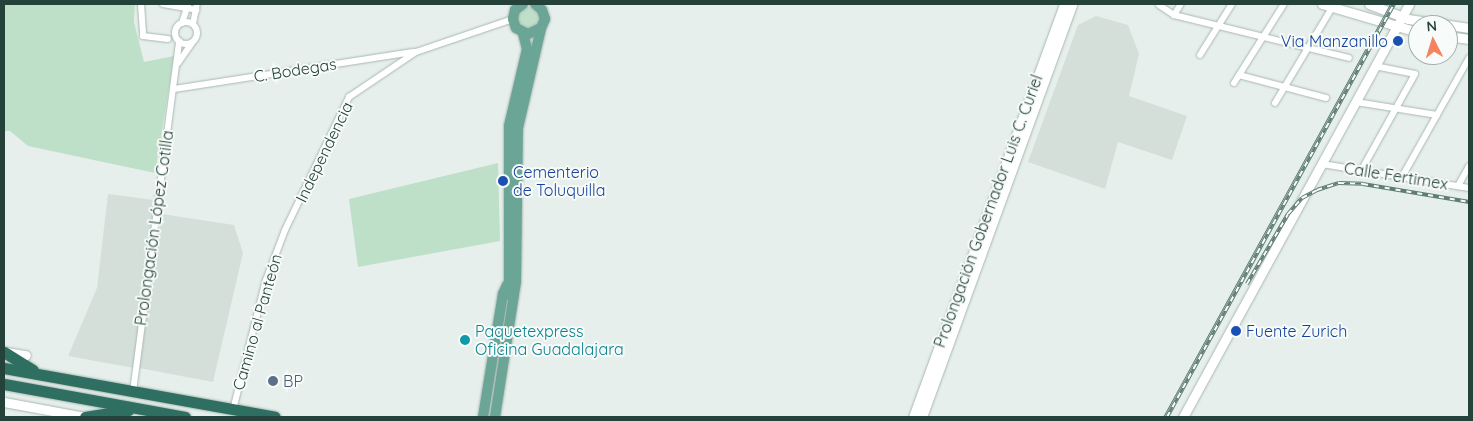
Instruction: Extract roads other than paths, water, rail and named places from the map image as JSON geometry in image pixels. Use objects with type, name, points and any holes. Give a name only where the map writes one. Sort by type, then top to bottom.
[{"type":"highway","points":[[4,352],[40,375]]},
{"type":"highway","points":[[4,368],[275,417]]},
{"type":"highway","points":[[4,384],[185,417]]},
{"type":"highway","points":[[85,417],[136,408]]},
{"type":"main road","points":[[523,4],[515,10],[513,19],[516,28],[523,33],[533,34],[541,28]]},
{"type":"main road","points":[[492,415],[503,294],[513,282],[518,128],[544,19],[540,6]]},
{"type":"main road","points":[[492,415],[519,295],[513,282],[509,126],[527,49],[523,33]]},
{"type":"street","points":[[141,4],[143,36],[168,39]]},
{"type":"street","points":[[162,4],[187,6],[196,7],[193,24],[197,34],[192,43],[179,41],[176,30],[182,23],[187,6]]},
{"type":"street","name":"Prolongación Gobernador Luis C. Curiel","points":[[913,417],[1064,4]]},
{"type":"street","name":"Prolongación Gobernador Luis C. Curiel","points":[[922,417],[1072,4]]},
{"type":"street","points":[[1174,14],[1181,4]]},
{"type":"street","points":[[1200,56],[1232,4]]},
{"type":"street","points":[[1234,83],[1284,4]]},
{"type":"street","points":[[1322,4],[1408,29]]},
{"type":"street","points":[[1369,4],[1402,16],[1469,28]]},
{"type":"street","points":[[1184,417],[1409,4]]},
{"type":"street","points":[[1160,5],[1174,14],[1349,58]]},
{"type":"street","points":[[1275,103],[1333,6]]},
{"type":"street","name":"Independencia","points":[[296,209],[349,97],[416,52],[513,19]]},
{"type":"street","points":[[182,23],[193,24]]},
{"type":"street","name":"Prolongación López Cotilla","points":[[133,392],[178,64],[179,41]]},
{"type":"street","name":"Prolongación López Cotilla","points":[[178,64],[192,43]]},
{"type":"street","name":"C. Bodegas","points":[[174,89],[416,52]]},
{"type":"street","points":[[1402,177],[1469,58]]},
{"type":"street","points":[[1361,171],[1415,74],[1376,66]]},
{"type":"street","points":[[1239,75],[1326,98]]},
{"type":"street","points":[[1356,102],[1437,115]]},
{"type":"street","name":"Calle Fertimex","points":[[1322,164],[1469,188]]},
{"type":"street","points":[[1458,186],[1469,166]]},
{"type":"street","name":"Camino al Panteón","points":[[233,410],[266,280],[296,209]]},
{"type":"street","points":[[4,352],[26,355]]},
{"type":"street","points":[[4,402],[85,417]]},
{"type":"tram line","points":[[1163,417],[1390,4]]},
{"type":"railway","points":[[1167,417],[1394,4]]},
{"type":"railway","points":[[1247,284],[1288,214],[1302,198],[1317,190],[1339,183],[1363,184],[1469,202]]},
{"type":"place","name":"Via Manzanillo","points":[[1398,41]]},
{"type":"place","name":"Cementerio de Toluquilla","points":[[503,181]]},
{"type":"place","name":"Fuente Zurich","points":[[1236,331]]},
{"type":"place","name":"Paquetexpress Oficina Guadalajara","points":[[465,340]]},
{"type":"place","name":"BP","points":[[273,381]]}]
